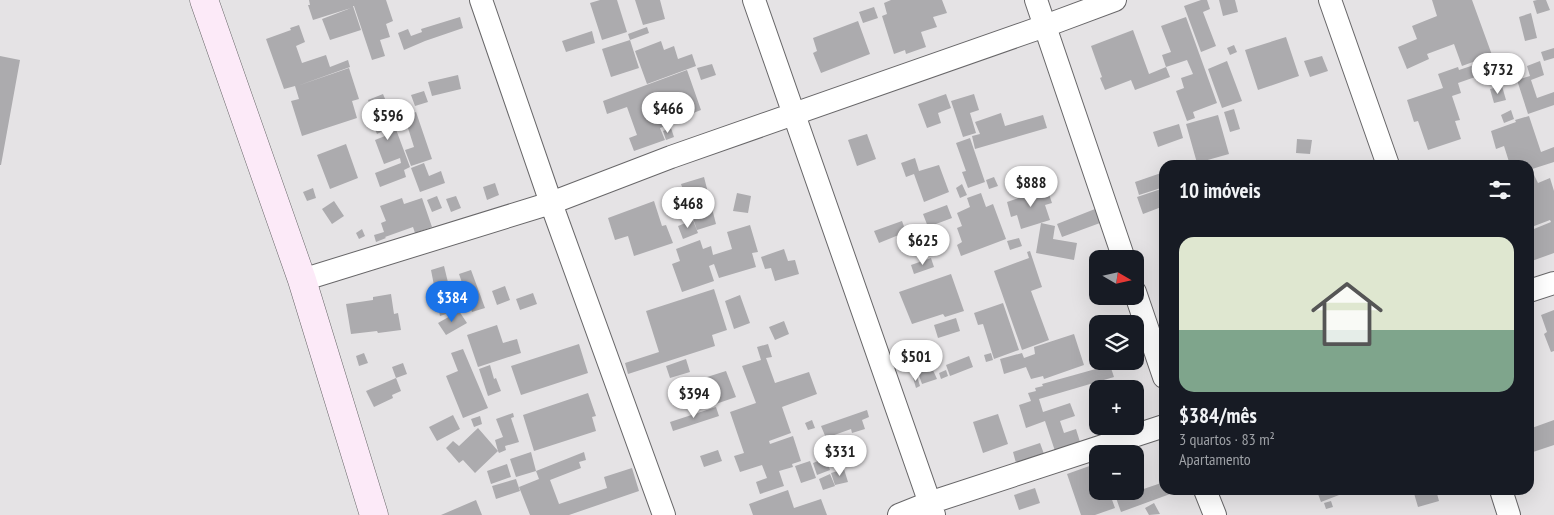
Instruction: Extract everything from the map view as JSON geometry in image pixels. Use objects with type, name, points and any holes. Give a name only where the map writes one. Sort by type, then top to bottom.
[{"type":"street","points":[[204,0],[302,280],[374,515]]},
{"type":"street","points":[[481,0],[551,202],[664,515]]},
{"type":"street","points":[[754,0],[931,509]]},
{"type":"street","points":[[1036,0],[1121,250]]},
{"type":"street","points":[[302,280],[551,202],[792,113],[1115,0]]},
{"type":"street","points":[[1330,0],[1386,160]]},
{"type":"street","points":[[1534,289],[1554,283]]},
{"type":"street","points":[[1139,305],[1159,362]]},
{"type":"street","points":[[899,515],[931,509],[1159,428]]},
{"type":"street","points":[[1207,495],[1215,515]]},
{"type":"street","points":[[1503,495],[1509,515]]},
{"type":"building","points":[[309,0],[386,0],[393,21],[386,24],[390,37],[380,40],[385,56],[372,60],[354,6],[361,30],[330,40],[322,19],[351,8],[313,20],[308,5],[310,5]]},
{"type":"building","points":[[600,0],[617,0],[627,32],[602,40],[590,3]]},
{"type":"building","points":[[635,0],[660,0],[665,19],[643,25]]},
{"type":"building","points":[[891,0],[942,0],[947,13],[933,17],[937,27],[921,32],[926,47],[906,54],[905,50],[894,54],[882,16],[887,14],[884,3]]},
{"type":"building","points":[[1201,0],[1207,0],[1210,9],[1203,12],[1216,46],[1201,52],[1184,6]]},
{"type":"building","points":[[1219,0],[1235,0],[1238,12],[1223,16]]},
{"type":"building","points":[[1432,0],[1472,0],[1492,55],[1462,66],[1454,44],[1427,54],[1429,59],[1407,69],[1398,47],[1417,39],[1412,26],[1437,16]]},
{"type":"building","points":[[1546,0],[1550,10],[1537,14],[1533,1]]},
{"type":"building","points":[[874,7],[878,18],[863,23],[859,12]]},
{"type":"building","points":[[1531,13],[1537,38],[1525,41],[1519,17]]},
{"type":"building","points":[[460,17],[463,28],[404,50],[398,33],[408,29],[411,36],[422,32],[421,29]]},
{"type":"building","points":[[1186,17],[1217,103],[1193,112],[1195,118],[1187,121],[1176,91],[1184,88],[1181,78],[1193,74],[1187,60],[1166,67],[1162,55],[1171,52],[1161,26]]},
{"type":"building","points":[[858,21],[870,54],[821,73],[813,53],[817,51],[813,38]]},
{"type":"building","points":[[299,25],[305,42],[296,46],[302,63],[326,55],[330,67],[348,60],[350,67],[297,86],[349,68],[359,99],[352,101],[357,118],[302,136],[291,101],[299,99],[295,86],[284,89],[266,39]]},
{"type":"building","points":[[647,27],[649,33],[630,40],[628,34]]},
{"type":"building","points":[[1133,30],[1149,74],[1166,67],[1170,77],[1135,90],[1131,80],[1105,90],[1091,46]]},
{"type":"building","points":[[592,31],[595,43],[566,52],[562,41]]},
{"type":"building","points":[[1286,37],[1299,76],[1258,90],[1245,50]]},
{"type":"building","points":[[630,40],[639,68],[611,77],[602,49]]},
{"type":"building","points":[[661,41],[664,50],[674,46],[678,59],[692,54],[696,66],[647,84],[635,51]]},
{"type":"building","points":[[1234,45],[1237,52],[1230,55],[1227,48]]},
{"type":"building","points":[[1554,48],[1554,58],[1544,61],[1541,52]]},
{"type":"building","points":[[0,56],[20,60],[1,165],[0,165]]},
{"type":"building","points":[[1322,56],[1328,71],[1310,77],[1304,61]]},
{"type":"building","points":[[1227,61],[1242,101],[1222,108],[1208,69]]},
{"type":"building","points":[[1540,61],[1544,75],[1531,80],[1537,98],[1554,92],[1554,105],[1528,114],[1517,80],[1530,76],[1527,66]]},
{"type":"building","points":[[712,64],[716,75],[701,80],[697,68]]},
{"type":"building","points":[[1477,64],[1481,75],[1458,83],[1461,93],[1452,96],[1460,120],[1455,121],[1461,139],[1428,150],[1418,121],[1414,122],[1407,100],[1443,88],[1438,74],[1458,67],[1459,70]]},
{"type":"building","points":[[687,70],[701,110],[688,115],[689,117],[660,128],[665,140],[634,151],[629,138],[637,135],[627,107],[607,114],[603,101]]},
{"type":"building","points":[[458,75],[461,89],[432,96],[428,82]]},
{"type":"building","points":[[1502,86],[1506,100],[1494,103],[1490,89]]},
{"type":"building","points":[[424,91],[428,102],[415,106],[411,95]]},
{"type":"building","points":[[383,94],[388,106],[396,103],[400,112],[381,119],[391,116],[410,167],[404,170],[406,177],[380,187],[375,173],[401,163],[400,158],[384,164],[375,140],[385,136],[383,131],[377,134],[372,122],[376,121],[368,100]]},
{"type":"building","points":[[946,94],[951,108],[938,113],[941,123],[927,128],[918,104]]},
{"type":"building","points":[[974,94],[979,110],[970,113],[976,133],[963,137],[951,101]]},
{"type":"building","points":[[1234,109],[1240,129],[1230,132],[1224,112]]},
{"type":"building","points":[[1511,110],[1514,119],[1504,123],[1501,115]]},
{"type":"building","points":[[416,112],[432,159],[411,166],[405,150],[414,147],[408,128],[400,130],[396,118]]},
{"type":"building","points":[[1001,113],[1005,126],[1043,115],[1047,128],[975,149],[972,136],[980,134],[975,122]]},
{"type":"building","points":[[1218,115],[1229,154],[1208,160],[1196,160],[1186,124]]},
{"type":"building","points":[[1529,116],[1541,152],[1554,147],[1554,162],[1534,168],[1534,160],[1508,160],[1504,146],[1496,149],[1491,131],[1516,122],[1515,120]]},
{"type":"building","points":[[1179,124],[1183,138],[1158,147],[1153,132]]},
{"type":"building","points":[[671,128],[674,137],[666,140],[663,131]]},
{"type":"building","points":[[867,134],[876,159],[857,166],[848,140]]},
{"type":"building","points":[[970,138],[985,182],[968,188],[962,172],[966,171],[956,143]]},
{"type":"building","points":[[1297,139],[1312,140],[1310,154],[1296,153]]},
{"type":"building","points":[[346,144],[358,178],[330,189],[317,155]]},
{"type":"building","points":[[915,158],[919,171],[939,165],[949,192],[924,202],[914,174],[906,177],[901,163]]},
{"type":"building","points":[[424,163],[429,176],[441,171],[445,183],[420,192],[411,168]]},
{"type":"building","points":[[1159,174],[1159,189],[1139,195],[1135,182]]},
{"type":"building","points":[[1534,175],[1538,183],[1550,178],[1554,191],[1554,253],[1534,260],[1534,229],[1551,222],[1550,220],[1534,226]]},
{"type":"building","points":[[704,177],[716,224],[697,230],[681,184]]},
{"type":"building","points":[[994,177],[998,186],[989,189],[986,180]]},
{"type":"building","points":[[495,183],[499,195],[487,200],[483,187]]},
{"type":"building","points":[[962,184],[967,195],[960,198],[956,188]]},
{"type":"building","points":[[313,188],[316,198],[307,201],[303,192]]},
{"type":"building","points":[[1047,188],[1052,203],[1045,205],[1050,220],[1021,229],[1017,215],[1011,217],[1007,202]]},
{"type":"building","points":[[1159,190],[1159,208],[1143,214],[1137,197]]},
{"type":"building","points":[[737,193],[751,196],[748,213],[733,211]]},
{"type":"building","points":[[981,193],[986,207],[993,204],[1006,239],[961,256],[957,245],[962,242],[957,228],[962,226],[957,213],[970,207],[967,198]]},
{"type":"building","points":[[437,196],[442,208],[432,212],[427,200]]},
{"type":"building","points":[[456,196],[461,208],[451,212],[446,199]]},
{"type":"building","points":[[402,198],[404,204],[422,198],[432,227],[415,233],[413,227],[376,242],[374,235],[384,232],[381,223],[386,221],[380,206]]},
{"type":"building","points":[[334,201],[344,216],[332,224],[322,209]]},
{"type":"building","points":[[654,201],[662,226],[666,225],[673,243],[634,256],[628,236],[615,240],[608,218]]},
{"type":"building","points":[[947,205],[952,218],[928,227],[923,214]]},
{"type":"building","points":[[1095,209],[1100,223],[1062,237],[1057,224]]},
{"type":"building","points":[[693,220],[698,233],[683,239],[678,226]]},
{"type":"building","points":[[902,221],[906,232],[879,243],[874,231]]},
{"type":"building","points":[[1041,223],[1055,226],[1053,239],[1077,243],[1074,260],[1036,253]]},
{"type":"building","points":[[750,225],[758,252],[752,253],[756,267],[719,278],[714,264],[709,266],[714,281],[682,292],[672,264],[680,261],[676,249],[700,240],[703,249],[711,246],[713,255],[732,249],[727,232]]},
{"type":"building","points":[[362,229],[365,236],[359,239],[356,233]]},
{"type":"building","points":[[1019,238],[1022,246],[1010,250],[1007,241]]},
{"type":"building","points":[[784,249],[788,261],[795,260],[799,274],[775,281],[771,268],[765,269],[761,257]]},
{"type":"building","points":[[1030,251],[1042,287],[1031,291],[1049,340],[1022,350],[994,271],[1029,258],[1027,252]]},
{"type":"building","points":[[931,258],[934,267],[914,274],[911,265]]},
{"type":"building","points":[[444,266],[455,311],[440,316],[431,270]]},
{"type":"building","points":[[471,270],[485,308],[472,312],[459,274]]},
{"type":"building","points":[[951,274],[964,311],[945,317],[943,314],[912,324],[899,292]]},
{"type":"building","points":[[505,286],[510,300],[497,305],[492,291]]},
{"type":"building","points":[[714,289],[727,330],[712,335],[715,346],[628,374],[625,363],[659,352],[646,311]]},
{"type":"building","points":[[533,293],[537,304],[520,310],[516,299]]},
{"type":"building","points":[[391,294],[394,314],[398,313],[401,330],[351,334],[346,304],[373,300],[373,297]]},
{"type":"building","points":[[740,295],[750,323],[734,329],[725,301]]},
{"type":"building","points":[[1003,303],[1019,350],[994,359],[983,324],[978,325],[974,313]]},
{"type":"building","points":[[1554,310],[1554,351],[1551,352],[1544,334],[1547,332],[1541,315]]},
{"type":"building","points":[[459,311],[467,323],[446,335],[438,323]]},
{"type":"building","points":[[956,318],[960,331],[938,338],[934,325]]},
{"type":"building","points":[[784,321],[789,334],[775,340],[769,327]]},
{"type":"building","points":[[497,325],[503,343],[517,339],[521,353],[478,367],[467,335]]},
{"type":"building","points":[[1074,334],[1084,365],[1044,379],[1043,376],[1031,379],[1026,367],[1004,374],[1000,359],[1022,353],[1024,358],[1035,354],[1034,347]]},
{"type":"building","points":[[579,344],[588,373],[521,395],[511,366]]},
{"type":"building","points":[[768,344],[772,357],[766,358],[775,383],[809,372],[817,394],[782,407],[791,433],[769,441],[770,444],[793,436],[801,461],[792,464],[793,467],[779,471],[784,486],[760,494],[756,482],[767,478],[762,465],[740,472],[734,456],[744,453],[730,412],[756,403],[742,366],[761,360],[757,347]]},
{"type":"building","points":[[931,344],[936,356],[916,363],[912,351]]},
{"type":"building","points":[[463,349],[488,408],[463,418],[446,376],[458,371],[451,353]]},
{"type":"building","points":[[364,353],[368,363],[359,366],[356,356]]},
{"type":"building","points":[[991,353],[993,360],[986,362],[984,355]]},
{"type":"building","points":[[969,356],[973,367],[950,376],[946,365]]},
{"type":"building","points":[[934,357],[937,366],[932,368],[937,379],[922,384],[915,364]]},
{"type":"building","points":[[686,359],[690,372],[670,378],[666,366]]},
{"type":"building","points":[[403,363],[407,374],[396,378],[392,367]]},
{"type":"building","points":[[490,365],[494,379],[496,378],[501,391],[488,396],[479,369]]},
{"type":"building","points":[[946,370],[948,376],[941,379],[939,373]]},
{"type":"building","points":[[1092,370],[1112,370],[1114,377],[1104,380],[1089,380],[1089,384],[1039,399],[1043,412],[1070,403],[1075,416],[1060,421],[1064,433],[1076,429],[1080,442],[1055,451],[1045,421],[1026,428],[1019,405],[1031,401],[1028,393],[1036,391],[1035,388],[1043,386],[1042,384]]},
{"type":"building","points":[[726,371],[736,397],[710,406],[705,393],[712,391],[707,377]]},
{"type":"building","points":[[917,376],[920,386],[916,388],[913,378]]},
{"type":"building","points":[[396,378],[401,391],[392,395],[393,398],[374,407],[366,391]]},
{"type":"building","points":[[588,393],[596,416],[592,417],[596,431],[534,451],[523,415]]},
{"type":"building","points":[[716,407],[719,416],[673,431],[670,422]]},
{"type":"building","points":[[867,410],[869,417],[862,420],[865,429],[852,433],[851,429],[826,438],[821,426]]},
{"type":"building","points":[[513,413],[514,417],[511,418],[519,442],[505,446],[506,450],[499,453],[495,440],[503,437],[496,419]]},
{"type":"building","points":[[998,414],[1008,444],[983,453],[973,422]]},
{"type":"building","points":[[453,415],[460,429],[437,441],[429,427]]},
{"type":"building","points":[[480,416],[482,424],[474,427],[471,419]]},
{"type":"building","points":[[812,420],[815,428],[808,430],[805,423]]},
{"type":"building","points":[[1554,420],[1554,445],[1534,452],[1534,427]]},
{"type":"building","points":[[478,428],[498,451],[475,473],[463,460],[459,463],[446,448],[453,441],[459,446]]},
{"type":"building","points":[[1040,443],[1044,454],[1016,463],[1013,452]]},
{"type":"building","points":[[718,450],[722,461],[704,467],[700,456]]},
{"type":"building","points":[[531,452],[536,471],[516,477],[510,459]]},
{"type":"building","points":[[584,452],[586,460],[579,462],[581,468],[550,480],[559,504],[607,488],[604,477],[632,468],[639,491],[569,515],[530,515],[519,487],[539,479],[536,471]]},
{"type":"building","points":[[826,458],[830,470],[817,475],[813,463]]},
{"type":"building","points":[[810,461],[816,478],[801,483],[795,466]]},
{"type":"building","points":[[507,464],[511,477],[491,484],[487,471]]},
{"type":"building","points":[[1089,466],[1089,500],[1112,500],[1115,508],[1095,515],[1081,515],[1067,474]]},
{"type":"building","points":[[844,469],[848,482],[835,485],[831,473]]},
{"type":"building","points":[[830,474],[835,486],[823,490],[819,479]]},
{"type":"building","points":[[516,479],[520,491],[496,499],[492,486]]},
{"type":"building","points":[[1159,484],[1159,495],[1167,495],[1121,512],[1117,500],[1144,500],[1144,489]]},
{"type":"building","points":[[1035,488],[1040,503],[1019,510],[1014,495]]},
{"type":"building","points":[[788,490],[794,508],[821,499],[827,515],[753,515],[749,504]]},
{"type":"building","points":[[1318,495],[1339,495],[1321,502]]},
{"type":"building","points":[[1414,495],[1437,495],[1439,501],[1418,507]]},
{"type":"building","points":[[476,500],[482,515],[441,515]]},
{"type":"building","points":[[1331,501],[1333,507],[1326,509],[1324,503]]},
{"type":"building","points":[[1154,503],[1160,514],[1149,515],[1145,508]]}]
